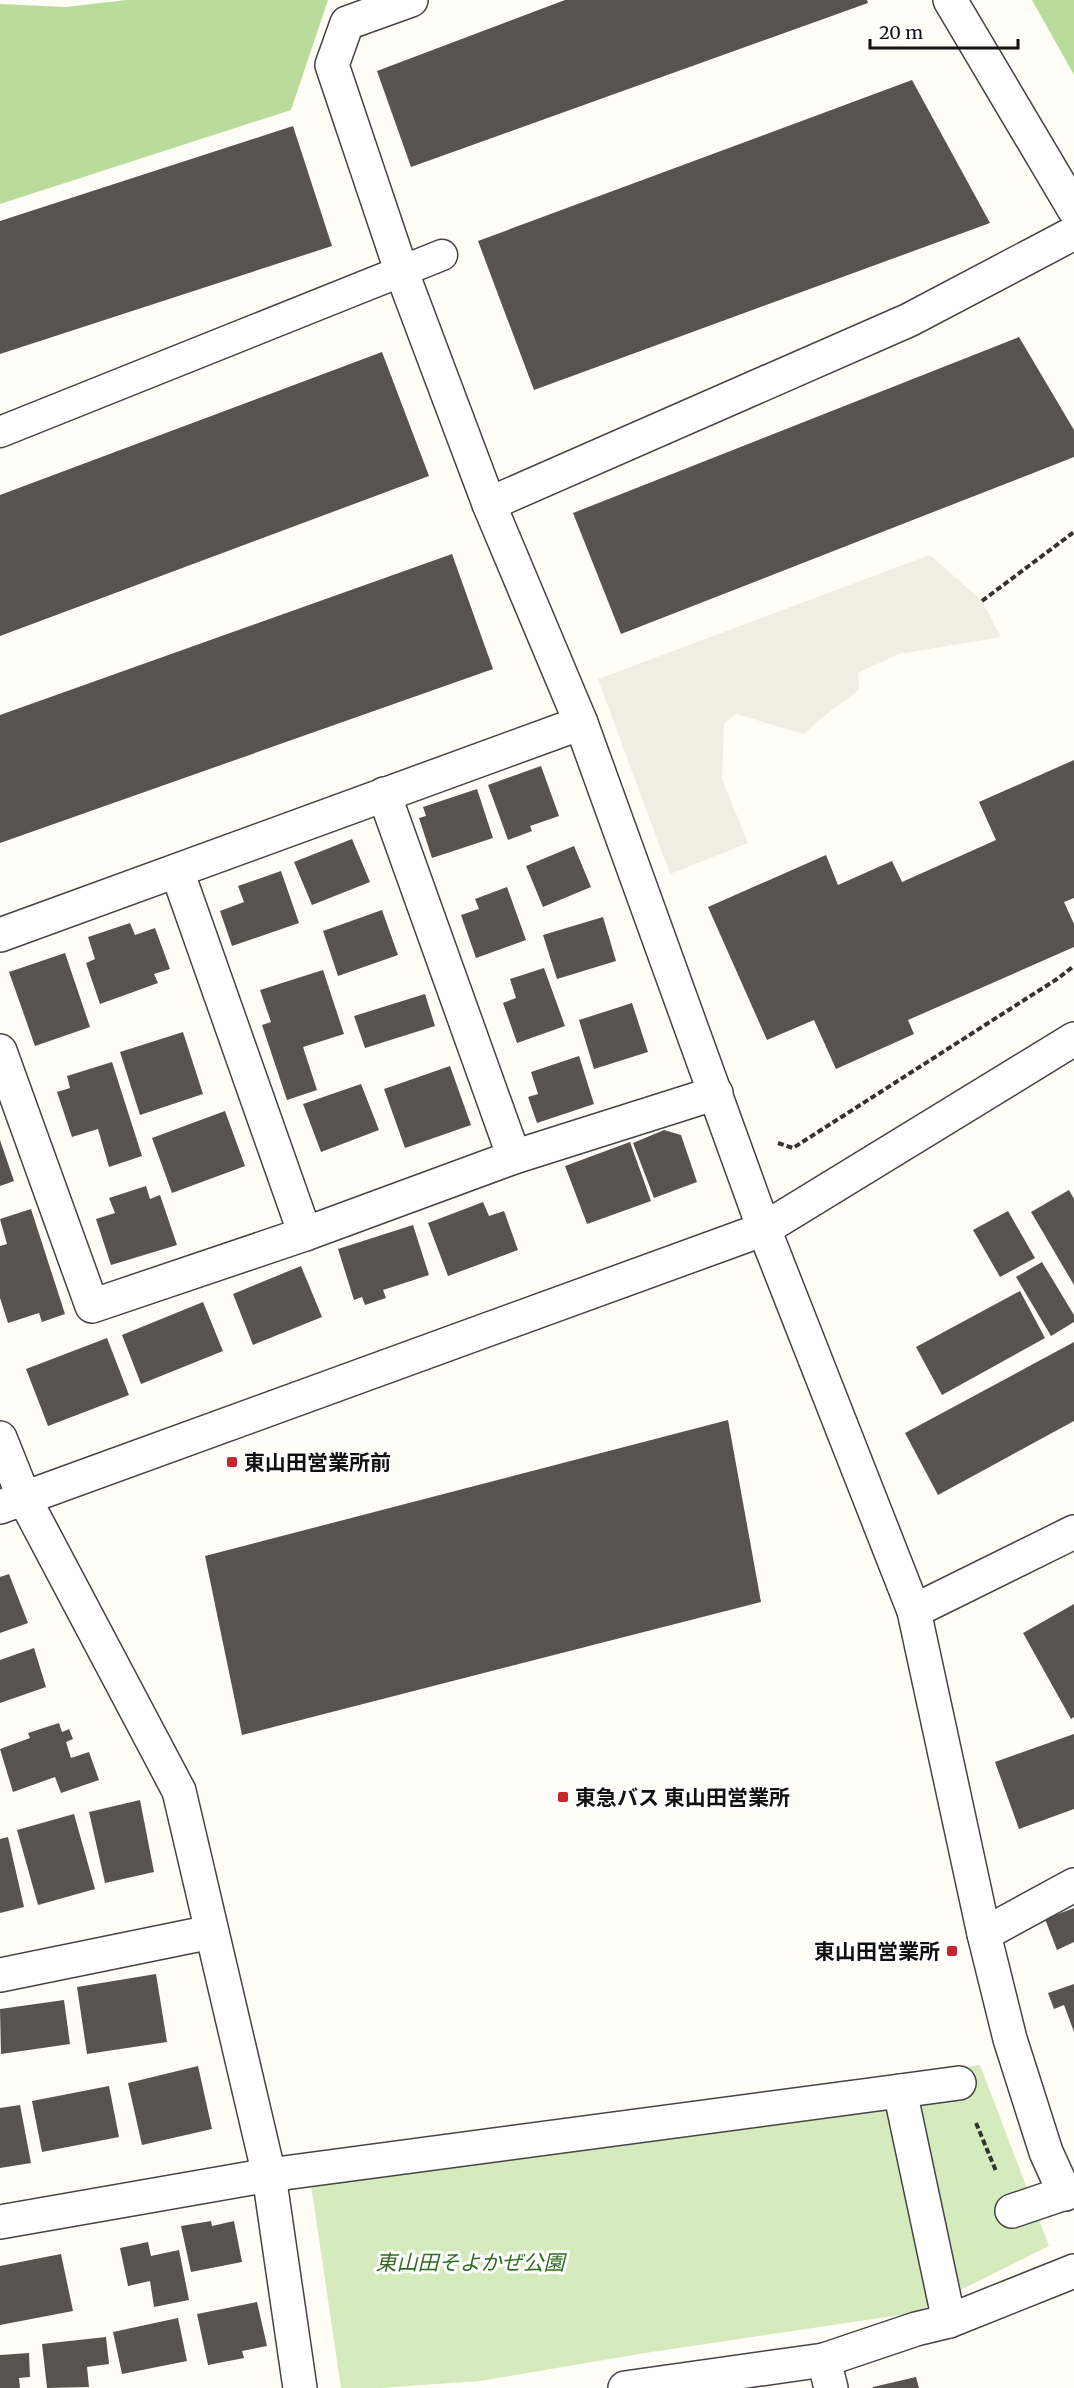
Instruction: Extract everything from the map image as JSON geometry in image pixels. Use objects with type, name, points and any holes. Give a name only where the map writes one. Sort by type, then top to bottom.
[{"type":"street","points":[[411,0],[347,23],[332,65],[401,270],[489,504],[581,723],[764,1229],[914,1611],[984,1934],[1014,2050],[1046,2152],[1069,2192],[1012,2211]]},
{"type":"street","points":[[950,0],[1074,209]]},
{"type":"street","points":[[489,504],[909,320],[1074,233]]},
{"type":"street","points":[[0,432],[442,255]]},
{"type":"street","points":[[0,935],[581,723]]},
{"type":"street","points":[[384,794],[514,1157]]},
{"type":"street","points":[[177,871],[305,1234]]},
{"type":"street","points":[[12,1503],[764,1229],[1074,1039]]},
{"type":"street","points":[[0,1051],[92,1306],[305,1234],[514,1157],[716,1094]]},
{"type":"street","points":[[0,1438],[12,1503],[179,1791],[269,2175],[300,2388]]},
{"type":"street","points":[[914,1611],[1074,1532]]},
{"type":"street","points":[[984,1934],[1074,1885]]},
{"type":"street","points":[[0,1975],[212,1932]]},
{"type":"street","points":[[0,2222],[269,2175],[959,2084]]},
{"type":"street","points":[[900,2091],[949,2321]]},
{"type":"street","points":[[625,2388],[828,2374],[916,2329],[949,2321],[1074,2271]]},
{"type":"path","points":[[982,601],[1074,532]]},
{"type":"path","points":[[768,1140],[793,1149],[1074,966]]},
{"type":"path","points":[[959,2084],[1012,2211]]},
{"type":"green space","points":[[127,0],[328,0],[291,110],[0,204],[0,4],[65,7]]},
{"type":"green space","points":[[1032,0],[1074,0],[1074,75]]},
{"type":"green space","name":"東山田そよかぜ公園","points":[[980,2065],[1049,2246],[914,2313],[645,2353],[480,2381],[380,2388],[341,2388],[309,2171],[328,2164]]},
{"type":"shaded area","points":[[930,555],[982,601],[1001,637],[898,654],[858,673],[859,690],[804,734],[736,714],[724,724],[722,779],[748,843],[670,874],[598,679]]},
{"type":"building","points":[[565,0],[867,0],[868,3],[411,167],[377,71]]},
{"type":"building","points":[[912,80],[990,223],[534,390],[478,241]]},
{"type":"building","points":[[293,126],[332,246],[0,354],[0,221]]},
{"type":"building","points":[[1019,337],[1074,430],[1074,457],[621,634],[573,513]]},
{"type":"building","points":[[382,352],[429,476],[0,636],[0,495]]},
{"type":"building","points":[[452,554],[493,669],[0,843],[0,715]]},
{"type":"building","points":[[1074,760],[1074,898],[1064,902],[1074,924],[1074,947],[908,1020],[914,1034],[836,1069],[814,1020],[767,1040],[708,907],[826,855],[838,885],[892,861],[902,882],[996,840],[979,802]]},
{"type":"building","points":[[541,766],[559,816],[530,826],[532,831],[508,840],[488,785]]},
{"type":"building","points":[[477,789],[493,838],[432,858],[419,818],[426,816],[423,807]]},
{"type":"building","points":[[352,839],[370,882],[312,905],[294,862]]},
{"type":"building","points":[[574,846],[591,887],[543,907],[526,866]]},
{"type":"building","points":[[281,871],[299,923],[232,946],[220,911],[244,902],[238,886]]},
{"type":"building","points":[[507,887],[526,940],[476,958],[461,915],[479,909],[475,899]]},
{"type":"building","points":[[382,910],[398,955],[338,976],[323,931]]},
{"type":"building","points":[[603,917],[616,961],[557,979],[543,935]]},
{"type":"building","points":[[130,923],[135,935],[155,928],[170,969],[154,974],[158,983],[100,1004],[86,963],[95,959],[88,937]]},
{"type":"building","points":[[65,953],[90,1027],[35,1046],[9,972]]},
{"type":"building","points":[[544,968],[565,1026],[517,1043],[503,1003],[516,998],[510,979]]},
{"type":"building","points":[[323,970],[344,1034],[303,1047],[317,1090],[287,1100],[262,1025],[271,1022],[260,990]]},
{"type":"building","points":[[425,994],[435,1026],[365,1048],[354,1016]]},
{"type":"building","points":[[632,1003],[648,1052],[594,1069],[579,1020]]},
{"type":"building","points":[[183,1032],[203,1094],[140,1115],[120,1052]]},
{"type":"building","points":[[579,1056],[594,1104],[537,1123],[528,1097],[538,1094],[531,1072]]},
{"type":"building","points":[[112,1062],[142,1156],[109,1167],[98,1129],[72,1137],[57,1092],[70,1088],[67,1076]]},
{"type":"building","points":[[450,1066],[471,1125],[405,1148],[384,1089]]},
{"type":"building","points":[[361,1084],[379,1130],[321,1152],[303,1104]]},
{"type":"building","points":[[225,1111],[245,1166],[172,1193],[152,1138]]},
{"type":"building","points":[[664,1130],[681,1135],[697,1182],[654,1198],[633,1143]]},
{"type":"building","points":[[0,1140],[14,1181],[0,1186]]},
{"type":"building","points":[[630,1142],[651,1201],[587,1224],[565,1166]]},
{"type":"building","points":[[146,1186],[150,1199],[160,1195],[177,1245],[111,1265],[96,1219],[115,1213],[109,1198]]},
{"type":"building","points":[[1069,1190],[1074,1199],[1074,1285],[1031,1212]]},
{"type":"building","points":[[483,1202],[489,1216],[504,1211],[518,1250],[448,1276],[428,1223]]},
{"type":"building","points":[[31,1209],[65,1314],[42,1322],[39,1313],[8,1323],[0,1298],[0,1246],[7,1244],[0,1219]]},
{"type":"building","points":[[1008,1211],[1035,1258],[1000,1277],[973,1230]]},
{"type":"building","points":[[413,1225],[429,1275],[383,1290],[386,1298],[365,1305],[362,1297],[354,1300],[338,1249]]},
{"type":"building","points":[[1042,1262],[1074,1315],[1074,1322],[1051,1336],[1016,1277]]},
{"type":"building","points":[[301,1266],[322,1317],[253,1345],[233,1294]]},
{"type":"building","points":[[1020,1291],[1045,1338],[942,1395],[916,1347]]},
{"type":"building","points":[[203,1302],[223,1351],[141,1384],[122,1335]]},
{"type":"building","points":[[107,1338],[129,1395],[48,1426],[26,1369]]},
{"type":"building","points":[[1074,1342],[1074,1421],[938,1495],[905,1433]]},
{"type":"building","points":[[728,1420],[761,1602],[242,1735],[205,1556]]},
{"type":"building","points":[[9,1574],[28,1623],[0,1633],[0,1577]]},
{"type":"building","points":[[1074,1604],[1074,1717],[1071,1719],[1023,1633]]},
{"type":"building","points":[[34,1648],[46,1687],[0,1703],[0,1660]]},
{"type":"building","points":[[59,1723],[62,1732],[69,1729],[73,1739],[66,1742],[71,1758],[89,1752],[99,1780],[61,1793],[55,1777],[13,1792],[0,1749],[30,1738],[28,1733]]},
{"type":"building","points":[[1074,1734],[1074,1809],[1019,1829],[995,1762]]},
{"type":"building","points":[[140,1800],[154,1872],[105,1883],[89,1812]]},
{"type":"building","points":[[74,1814],[95,1889],[38,1905],[17,1830]]},
{"type":"building","points":[[8,1837],[24,1907],[0,1913],[0,1839]]},
{"type":"building","points":[[1074,1908],[1074,1942],[1057,1950],[1045,1919]]},
{"type":"building","points":[[156,1974],[167,2042],[87,2054],[77,1987]]},
{"type":"building","points":[[1074,1984],[1074,2032],[1064,2005],[1054,2009],[1048,1993]]},
{"type":"building","points":[[64,2000],[70,2044],[1,2054],[0,2009]]},
{"type":"building","points":[[198,2066],[212,2129],[142,2145],[128,2083]]},
{"type":"building","points":[[109,2086],[119,2137],[42,2152],[32,2101]]},
{"type":"building","points":[[20,2105],[31,2163],[0,2168],[0,2108]]},
{"type":"building","points":[[211,2221],[212,2226],[234,2221],[242,2262],[191,2272],[181,2226]]},
{"type":"building","points":[[148,2242],[151,2256],[179,2250],[189,2300],[154,2307],[150,2281],[128,2286],[120,2248]]},
{"type":"building","points":[[61,2254],[73,2311],[0,2325],[0,2266]]},
{"type":"building","points":[[257,2302],[267,2346],[242,2351],[244,2358],[208,2365],[197,2314]]},
{"type":"building","points":[[178,2318],[187,2361],[122,2374],[113,2332]]},
{"type":"building","points":[[106,2337],[109,2364],[87,2367],[89,2387],[47,2388],[42,2344]]},
{"type":"building","points":[[29,2353],[30,2377],[19,2378],[20,2388],[0,2388],[0,2355]]},
{"type":"building","points":[[916,2377],[919,2388],[873,2388],[873,2387]]},
{"type":"place","name":"東山田営業所前","points":[[232,1462]]},
{"type":"place","name":"東急バス 東山田営業所","points":[[563,1797]]},
{"type":"place","name":"東山田営業所","points":[[952,1951]]}]
